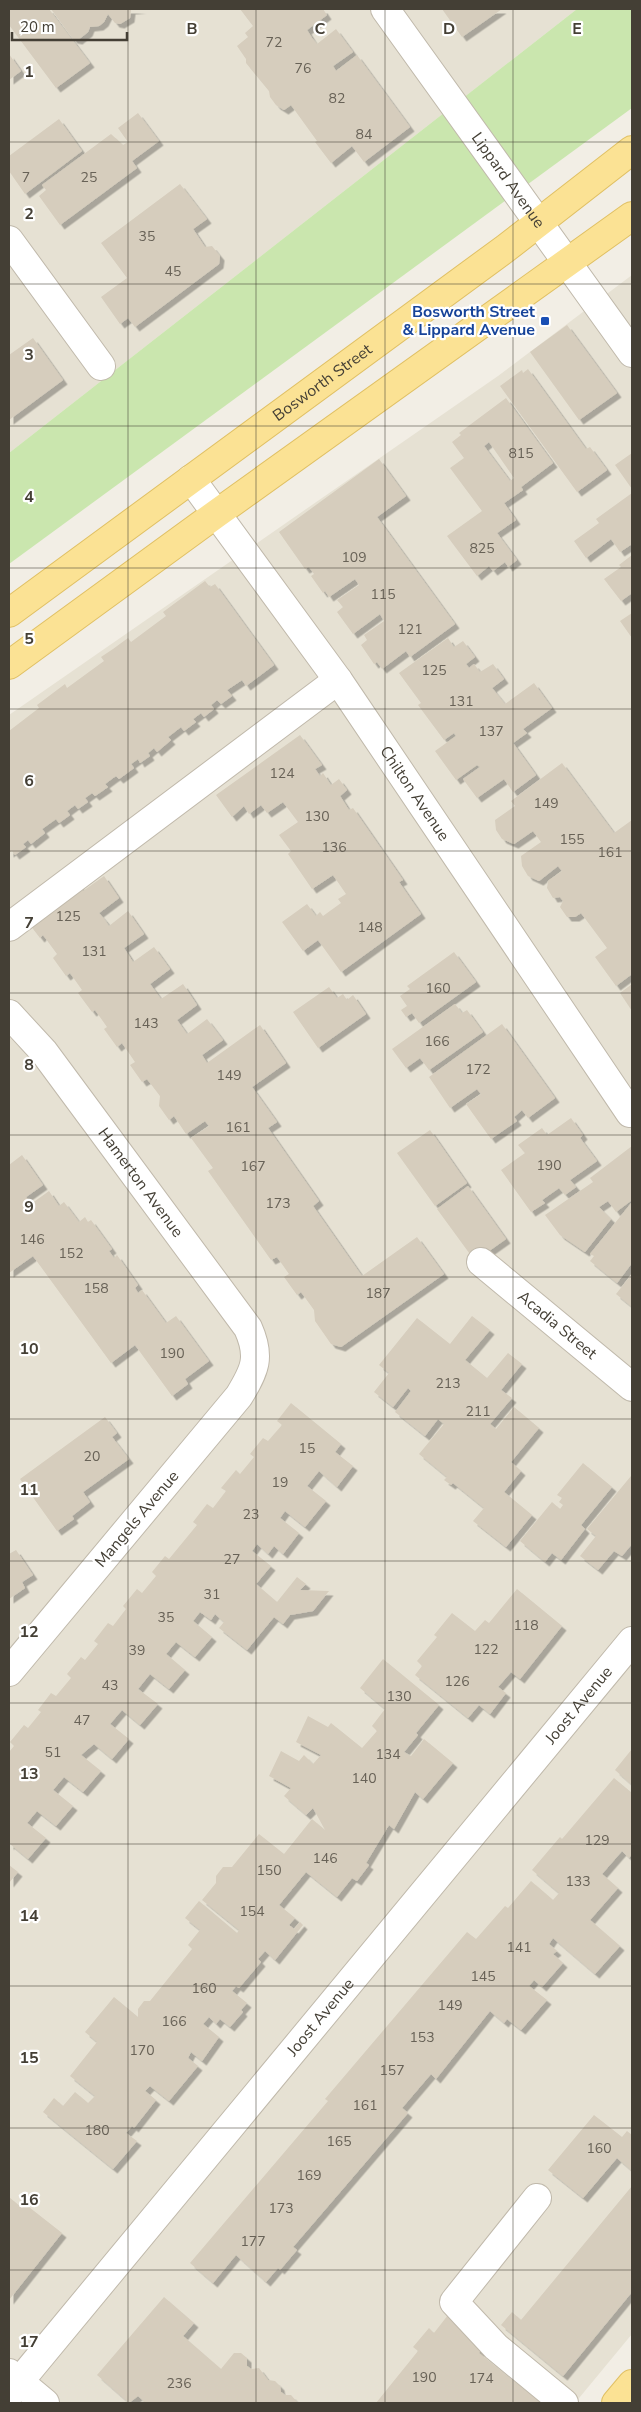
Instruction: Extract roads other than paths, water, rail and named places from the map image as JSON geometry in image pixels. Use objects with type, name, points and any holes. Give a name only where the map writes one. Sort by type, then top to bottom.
[{"type":"main road","name":"Bosworth Street","points":[[9,613],[540,223],[632,150]]},
{"type":"main road","points":[[9,665],[632,216]]},
{"type":"main road","points":[[616,2403],[632,2384]]},
{"type":"street","name":"Lippard Avenue","points":[[385,9],[632,353]]},
{"type":"street","points":[[9,240],[101,366]]},
{"type":"street","name":"Chilton Avenue","points":[[191,479],[338,680],[630,1113]]},
{"type":"street","points":[[9,927],[338,680]]},
{"type":"street","name":"Hamerton Avenue","points":[[9,1014],[44,1052],[248,1328],[255,1344],[256,1361]]},
{"type":"street","name":"Acadia Street","points":[[481,1262],[632,1387]]},
{"type":"street","name":"Mangels Avenue","points":[[9,1672],[240,1396],[249,1381],[256,1361]]},
{"type":"street","name":"Joost Avenue","points":[[12,2383],[632,1641]]},
{"type":"street","points":[[538,2198],[454,2302],[496,2346],[564,2403]]},
{"type":"street","points":[[12,2383],[45,2403]]},
{"type":"place","name":"Bosworth Street & Lippard Avenue","points":[[545,321]]}]
